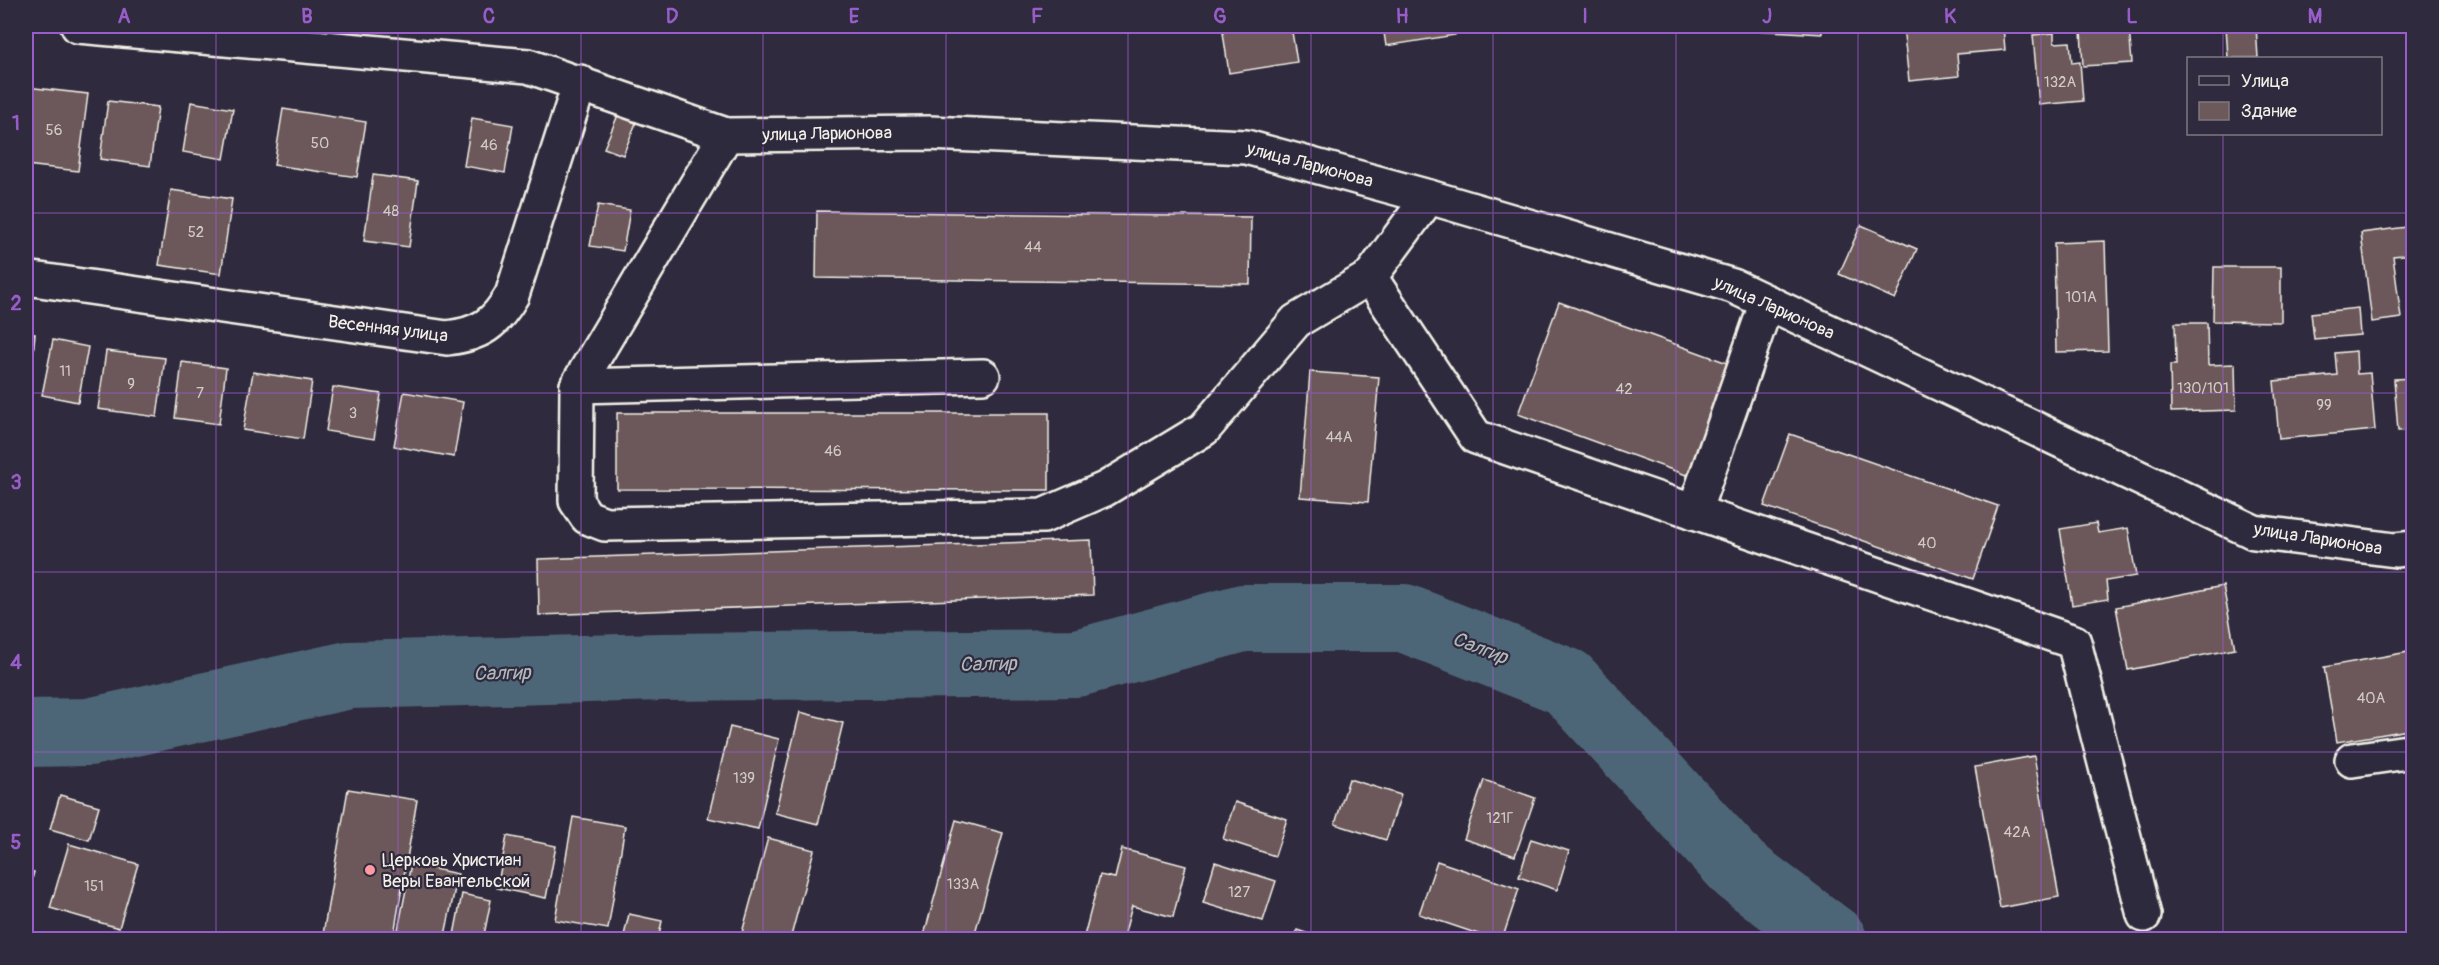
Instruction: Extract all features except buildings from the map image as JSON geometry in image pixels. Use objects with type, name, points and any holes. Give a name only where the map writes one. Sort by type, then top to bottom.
[{"type":"street","name":"улица Ларионова","points":[[78,26],[528,66],[580,82],[726,135],[929,133],[1246,147],[1429,197],[1733,286],[2254,532],[2396,550],[2414,548]]},
{"type":"street","name":"Весенняя улица","points":[[26,278],[447,338],[468,336],[486,327],[501,313],[512,295],[580,82]]},
{"type":"street","points":[[726,135],[578,386],[574,491],[580,509],[595,521],[605,524],[1043,516],[1105,489],[1204,429],[1296,321],[1370,277],[1429,197]]},
{"type":"street","points":[[1370,277],[1476,437],[2074,642],[2144,915]]},
{"type":"street","points":[[1694,512],[1767,302]]},
{"type":"street","points":[[578,386],[983,375]]},
{"type":"street","points":[[2352,760],[2414,751]]},
{"type":"waterway","name":"Салгир","points":[[26,733],[89,732],[349,675],[662,667],[1077,663],[1243,618],[1404,618],[1567,682],[1740,870],[1833,940]]},
{"type":"place","name":"Церковь Христиан Веры Евангельской","points":[[370,870]]}]
